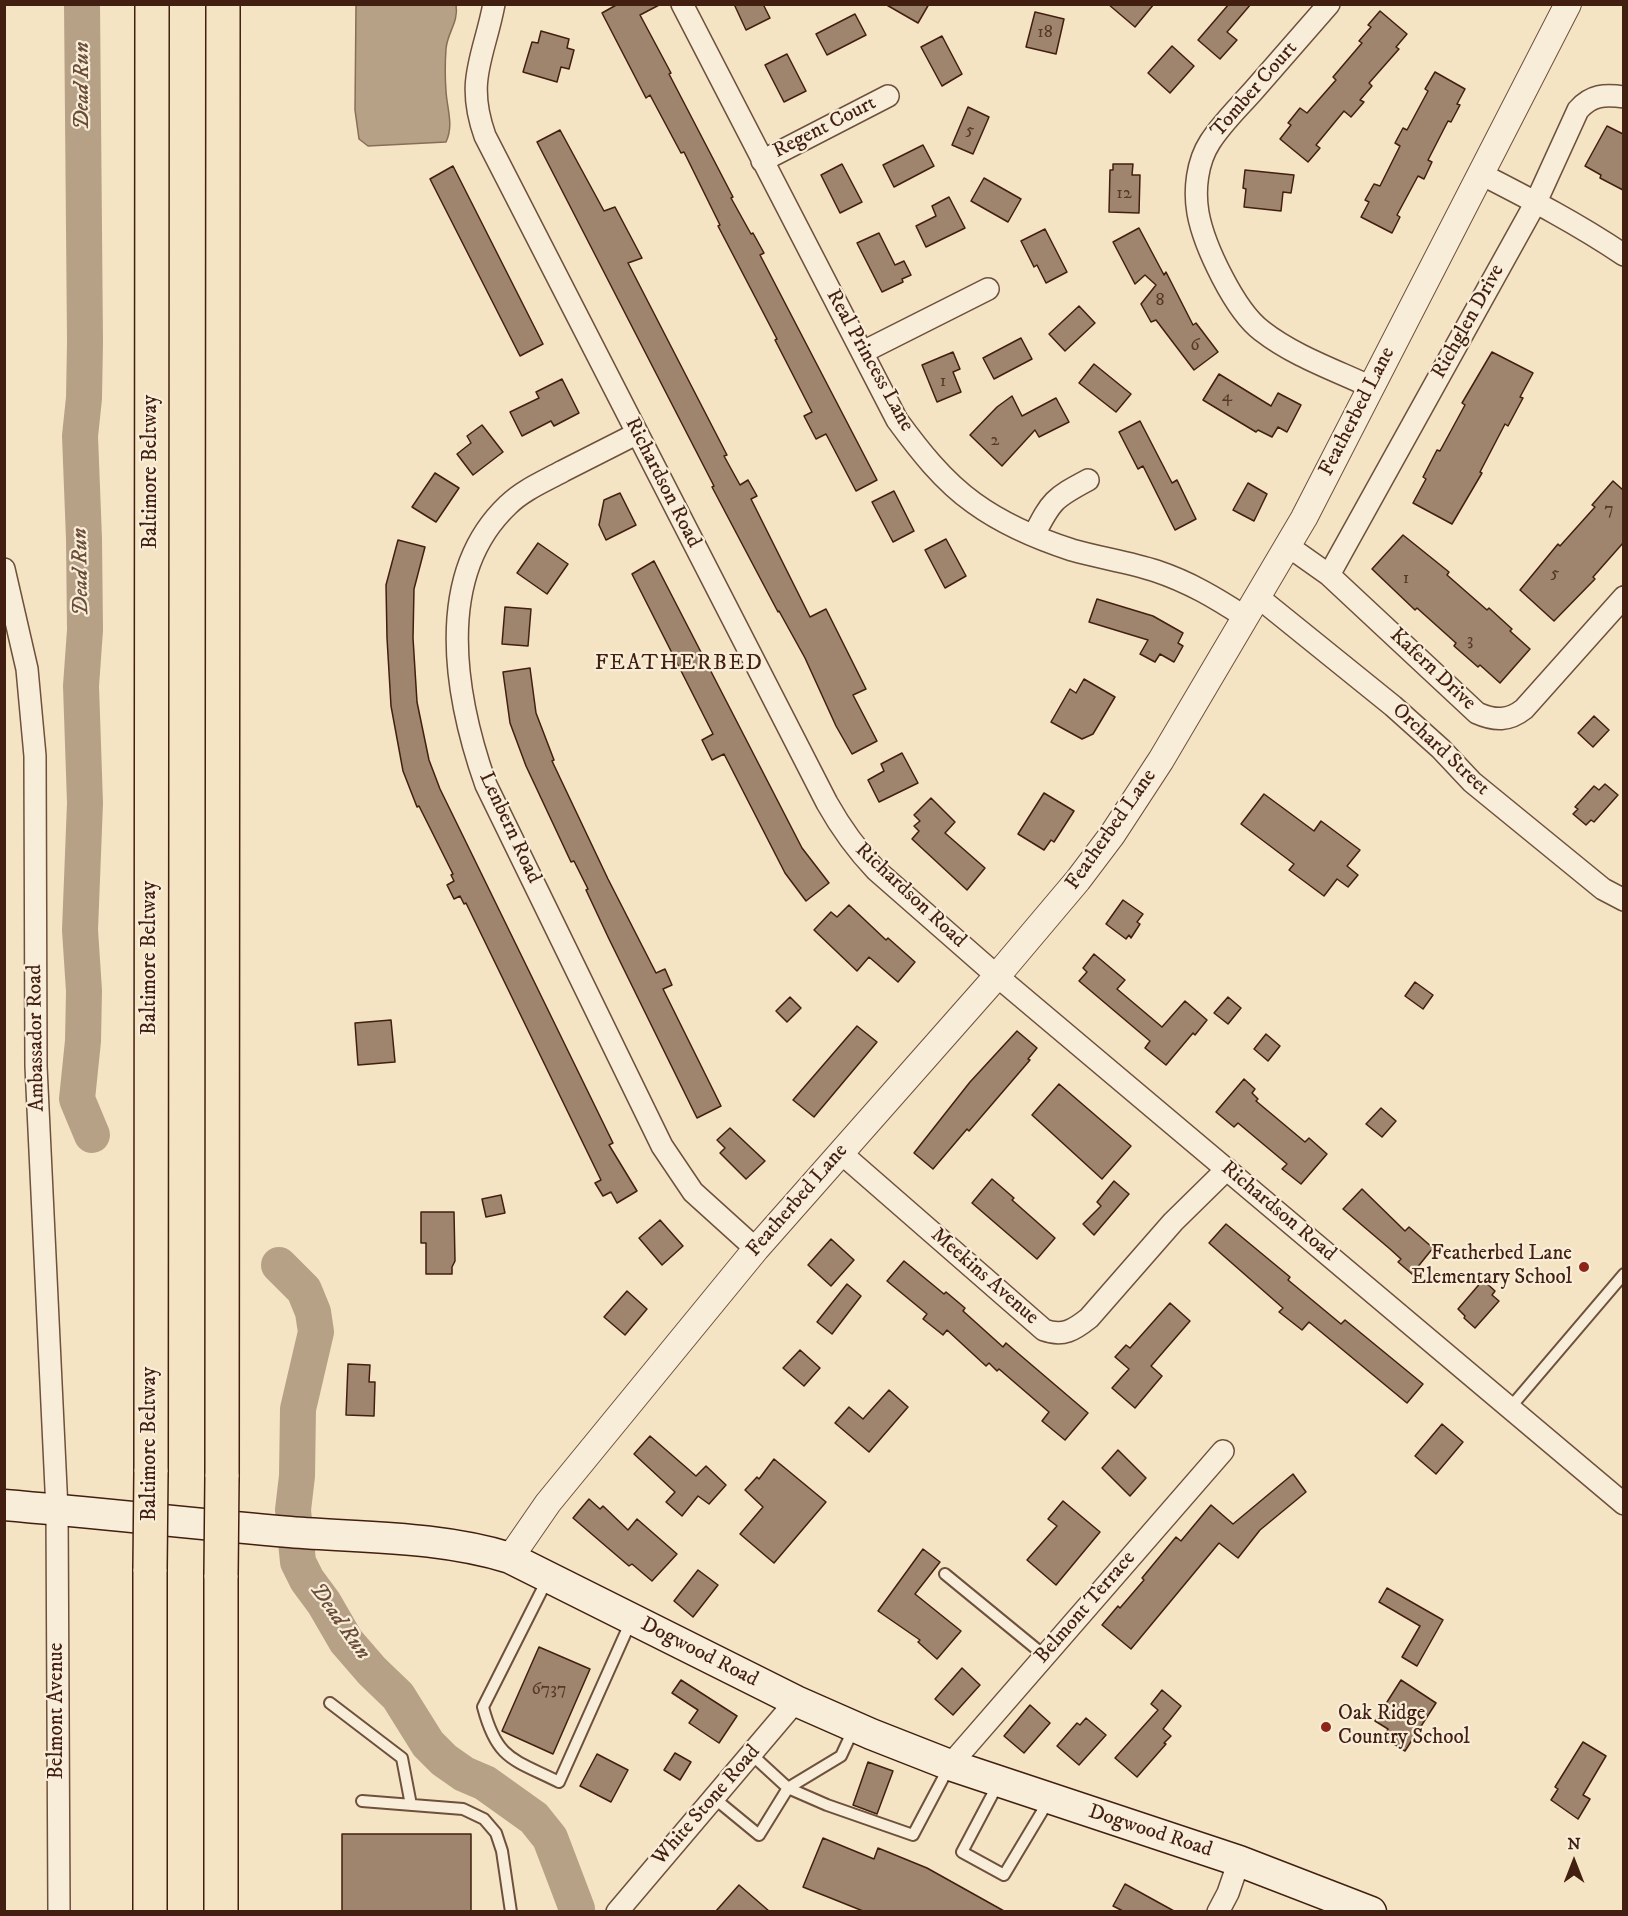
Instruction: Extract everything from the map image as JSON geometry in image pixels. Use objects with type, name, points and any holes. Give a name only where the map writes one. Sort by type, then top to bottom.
[{"type":"highway","name":"Baltimore Beltway","points":[[150,1911],[152,4]]},
{"type":"highway","points":[[221,1911],[223,4]]},
{"type":"main road","name":"Dogwood Road","points":[[4,1505],[460,1545],[510,1558],[796,1701],[855,1727],[950,1765],[1239,1861],[1371,1911]]},
{"type":"street","name":"Richardson Road","points":[[494,4],[477,73],[477,114],[485,136],[636,434],[843,831],[858,852],[997,976],[1509,1409],[1622,1499]]},
{"type":"street","name":"Real Princess Lane","points":[[682,4],[897,420],[944,477],[973,503],[1002,521],[1034,535],[1072,550],[1155,571],[1209,594],[1251,607]]},
{"type":"street","name":"Tomber Court","points":[[1329,4],[1209,143],[1200,164],[1197,183],[1198,212],[1204,234],[1227,287],[1240,309],[1260,330],[1283,346],[1371,387]]},
{"type":"street","name":"Featherbed Lane","points":[[510,1558],[548,1503],[756,1249],[997,976],[1078,880],[1112,835],[1161,760],[1288,546],[1568,4]]},
{"type":"street","name":"Regent Court","points":[[762,160],[888,96]]},
{"type":"street","name":"Richglen Drive","points":[[1329,575],[1536,202],[1578,110],[1587,100],[1597,96],[1623,97]]},
{"type":"street","points":[[1481,174],[1536,202],[1597,237],[1623,255]]},
{"type":"street","points":[[863,352],[988,289]]},
{"type":"street","name":"Lenbern Road","points":[[636,434],[540,483],[509,504],[485,532],[471,559],[462,585],[457,627],[464,712],[486,785],[662,1146],[693,1192],[756,1249]]},
{"type":"street","points":[[1034,535],[1048,507],[1060,495],[1088,480]]},
{"type":"street","name":"Kafern Drive","points":[[1288,546],[1329,575],[1477,713],[1489,718],[1501,719],[1515,716],[1524,709],[1623,597]]},
{"type":"street","name":"Ambassador Road","points":[[4,569],[27,669],[34,735],[36,1066],[57,1510]]},
{"type":"street","name":"Orchard Street","points":[[1251,607],[1393,706],[1441,749],[1472,782],[1604,889],[1623,900]]},
{"type":"street","name":"Meekins Avenue","points":[[841,1153],[1044,1330],[1052,1333],[1065,1333],[1089,1318],[1173,1222],[1227,1169]]},
{"type":"street","name":"Belmont Terrace","points":[[950,1765],[1223,1451]]},
{"type":"street","name":"Belmont Avenue","points":[[57,1510],[59,1911]]},
{"type":"street","name":"White Stone Road","points":[[618,1911],[796,1701]]},
{"type":"street","points":[[1218,1911],[1228,1893],[1239,1861]]},
{"type":"lane","points":[[1509,1409],[1623,1274]]},
{"type":"lane","points":[[945,1574],[1045,1656]]},
{"type":"lane","points":[[548,1577],[483,1707],[489,1728],[507,1756],[559,1782],[632,1619]]},
{"type":"lane","points":[[330,1703],[402,1758],[411,1805]]},
{"type":"lane","points":[[714,1798],[759,1835],[788,1788],[841,1756],[855,1727]]},
{"type":"lane","points":[[751,1754],[788,1788],[827,1805],[913,1835],[950,1765]]},
{"type":"lane","points":[[999,1782],[962,1852],[1004,1875],[1050,1798]]},
{"type":"lane","points":[[362,1801],[463,1809],[484,1819],[496,1833],[502,1851],[511,1911]]},
{"type":"shaded area","points":[[356,5],[456,5],[456,17],[446,49],[446,86],[450,129],[446,142],[368,146],[359,139],[355,110]]},
{"type":"building","points":[[618,4],[661,4],[640,15],[733,197],[731,198],[764,253],[760,255],[877,480],[856,491],[826,434],[816,439],[804,416],[812,412],[718,226],[720,225],[684,152],[681,153],[650,95],[646,98],[602,13]]},
{"type":"building","points":[[734,4],[763,4],[770,18],[746,30]]},
{"type":"building","points":[[885,4],[929,4],[918,23]]},
{"type":"building","points":[[1108,4],[1154,4],[1135,27]]},
{"type":"building","points":[[1229,4],[1251,4],[1227,32],[1237,40],[1220,59],[1198,40]]},
{"type":"building","points":[[1380,11],[1407,34],[1396,47],[1399,49],[1369,83],[1372,86],[1360,100],[1364,102],[1351,117],[1344,111],[1316,145],[1320,148],[1308,162],[1280,139],[1291,125],[1288,123],[1300,108],[1307,113],[1336,80],[1333,77],[1362,43],[1359,41],[1371,27],[1368,25]]},
{"type":"building","points":[[1035,12],[1064,19],[1056,54],[1026,47]]},
{"type":"building","points":[[855,14],[866,35],[827,55],[816,34]]},
{"type":"building","points":[[541,31],[569,39],[567,48],[574,50],[569,69],[561,67],[557,82],[523,72],[532,42],[538,43]]},
{"type":"building","points":[[942,36],[962,74],[942,86],[921,47]]},
{"type":"building","points":[[1172,46],[1194,66],[1170,93],[1148,73]]},
{"type":"building","points":[[787,54],[806,91],[784,102],[765,65]]},
{"type":"building","points":[[1435,72],[1465,89],[1457,104],[1460,105],[1451,122],[1448,121],[1428,160],[1432,162],[1424,179],[1418,176],[1397,215],[1400,217],[1392,233],[1361,217],[1369,202],[1365,200],[1374,184],[1380,186],[1400,146],[1395,143],[1403,128],[1407,130],[1428,91],[1425,89]]},
{"type":"building","points":[[968,107],[989,117],[973,154],[952,145]]},
{"type":"building","points":[[1607,126],[1623,134],[1623,190],[1600,178],[1601,175],[1585,166]]},
{"type":"building","points":[[560,130],[604,211],[615,207],[642,258],[628,263],[727,455],[724,456],[740,485],[748,480],[757,496],[751,499],[810,617],[826,609],[866,689],[853,695],[877,741],[852,754],[836,726],[805,658],[712,487],[714,486],[537,142]]},
{"type":"building","points":[[923,145],[934,166],[894,187],[883,165]]},
{"type":"building","points":[[842,164],[862,202],[840,213],[821,175]]},
{"type":"building","points":[[1113,164],[1133,164],[1132,175],[1140,175],[1139,213],[1109,212],[1110,170],[1113,170]]},
{"type":"building","points":[[453,166],[543,344],[520,356],[430,179]]},
{"type":"building","points":[[1245,170],[1294,175],[1291,193],[1283,192],[1281,211],[1244,207]]},
{"type":"building","points":[[984,178],[1021,199],[1008,222],[971,201]]},
{"type":"building","points":[[949,197],[965,228],[926,247],[916,226],[936,216],[932,206]]},
{"type":"building","points":[[1139,228],[1164,275],[1166,272],[1193,325],[1196,323],[1218,352],[1194,370],[1156,320],[1151,322],[1141,304],[1156,285],[1145,275],[1135,284],[1113,242]]},
{"type":"building","points":[[1045,229],[1067,272],[1046,283],[1037,265],[1034,267],[1021,241]]},
{"type":"building","points":[[879,233],[895,265],[904,261],[911,275],[902,279],[903,282],[882,292],[857,243]]},
{"type":"building","points":[[1079,306],[1095,323],[1065,351],[1049,334]]},
{"type":"building","points":[[1021,338],[1032,359],[994,379],[983,358]]},
{"type":"building","points":[[953,352],[960,369],[953,372],[961,392],[937,402],[922,365]]},
{"type":"building","points":[[1492,352],[1533,373],[1508,426],[1505,424],[1480,472],[1482,473],[1452,524],[1413,503],[1426,479],[1423,477],[1437,450],[1440,451],[1465,405],[1462,403]]},
{"type":"building","points":[[1094,364],[1131,394],[1116,412],[1079,383]]},
{"type":"building","points":[[1219,374],[1271,406],[1278,393],[1301,405],[1287,432],[1278,427],[1272,437],[1258,430],[1256,432],[1203,400]]},
{"type":"building","points":[[562,379],[579,413],[554,426],[551,421],[522,436],[510,412],[539,398],[536,392]]},
{"type":"building","points":[[1012,396],[1022,416],[1056,398],[1069,422],[1039,437],[1035,430],[1002,466],[970,435],[997,407]]},
{"type":"building","points":[[1140,421],[1172,483],[1177,480],[1196,519],[1175,530],[1143,466],[1138,469],[1119,432]]},
{"type":"building","points":[[482,425],[503,452],[473,475],[457,454],[471,443],[467,436]]},
{"type":"building","points":[[435,473],[459,488],[436,522],[412,507]]},
{"type":"building","points":[[1613,481],[1623,490],[1623,543],[1593,577],[1595,579],[1554,621],[1520,590],[1558,544],[1560,546],[1595,507],[1592,505]]},
{"type":"building","points":[[1248,483],[1267,494],[1254,521],[1233,510]]},
{"type":"building","points":[[894,491],[914,531],[893,542],[872,502]]},
{"type":"building","points":[[620,493],[636,525],[606,540],[599,525],[604,500]]},
{"type":"building","points":[[1403,535],[1449,572],[1447,575],[1487,610],[1489,608],[1530,649],[1500,683],[1454,646],[1456,643],[1417,608],[1415,610],[1372,569]]},
{"type":"building","points":[[946,539],[966,576],[945,588],[925,550]]},
{"type":"building","points":[[398,540],[425,547],[414,589],[413,638],[417,702],[429,760],[440,789],[613,1143],[609,1145],[637,1191],[617,1203],[611,1192],[603,1196],[595,1183],[601,1180],[466,903],[464,904],[460,896],[454,899],[447,885],[454,881],[451,875],[453,874],[419,806],[417,807],[403,771],[391,706],[387,638],[386,585]]},
{"type":"building","points":[[538,543],[568,564],[547,594],[517,573]]},
{"type":"building","points":[[654,561],[802,848],[829,883],[806,901],[785,873],[724,754],[712,760],[702,740],[713,734],[632,574]]},
{"type":"building","points":[[1097,599],[1153,616],[1183,633],[1178,643],[1183,646],[1174,662],[1160,654],[1155,662],[1140,654],[1148,640],[1089,622]]},
{"type":"building","points":[[505,607],[531,609],[528,646],[502,644]]},
{"type":"building","points":[[530,668],[536,713],[554,760],[552,761],[656,973],[665,969],[672,985],[663,989],[721,1106],[697,1118],[609,939],[586,890],[588,889],[574,861],[571,862],[526,766],[510,723],[503,672]]},
{"type":"building","points":[[1084,679],[1115,697],[1093,734],[1082,739],[1051,722],[1070,689],[1076,693]]},
{"type":"building","points":[[1594,716],[1609,730],[1593,747],[1578,733]]},
{"type":"building","points":[[902,753],[918,783],[879,802],[868,780],[884,771],[881,764]]},
{"type":"building","points":[[1605,784],[1618,795],[1594,822],[1591,820],[1586,825],[1573,814],[1578,809],[1575,807],[1594,786],[1599,790]]},
{"type":"building","points":[[1044,793],[1074,811],[1054,842],[1051,840],[1044,850],[1018,834]]},
{"type":"building","points":[[1264,794],[1314,831],[1321,821],[1360,850],[1347,866],[1358,875],[1348,887],[1337,879],[1324,896],[1289,870],[1294,864],[1241,824]]},
{"type":"building","points":[[931,798],[955,822],[945,833],[985,868],[967,890],[912,839],[919,831],[914,826],[920,821],[914,815]]},
{"type":"building","points":[[1123,900],[1143,914],[1131,938],[1129,935],[1126,939],[1106,924]]},
{"type":"building","points":[[849,905],[886,940],[888,938],[915,962],[898,982],[869,957],[857,971],[814,930],[831,912],[837,917]]},
{"type":"building","points":[[1094,954],[1125,980],[1117,989],[1162,1027],[1185,1001],[1207,1020],[1166,1065],[1145,1048],[1150,1041],[1079,981],[1087,972],[1083,968]]},
{"type":"building","points":[[1415,982],[1433,995],[1423,1009],[1405,996]]},
{"type":"building","points":[[790,997],[801,1008],[787,1022],[776,1011]]},
{"type":"building","points":[[1228,997],[1241,1008],[1228,1024],[1214,1013]]},
{"type":"building","points":[[391,1020],[395,1062],[358,1065],[355,1023]]},
{"type":"building","points":[[857,1026],[877,1042],[814,1117],[793,1100]]},
{"type":"building","points":[[1017,1031],[1037,1048],[1028,1059],[1030,1060],[933,1169],[914,1153],[970,1082]]},
{"type":"building","points":[[1266,1034],[1280,1046],[1268,1061],[1254,1049]]},
{"type":"building","points":[[1244,1079],[1255,1089],[1252,1093],[1258,1099],[1256,1101],[1305,1142],[1309,1138],[1327,1154],[1301,1184],[1282,1169],[1287,1164],[1238,1123],[1234,1127],[1216,1112]]},
{"type":"building","points":[[1059,1084],[1131,1146],[1102,1179],[1032,1115]]},
{"type":"building","points":[[1381,1108],[1396,1121],[1382,1137],[1366,1124]]},
{"type":"building","points":[[730,1128],[765,1161],[746,1179],[720,1153],[725,1148],[717,1140]]},
{"type":"building","points":[[992,1179],[1055,1238],[1037,1259],[972,1203]]},
{"type":"building","points":[[1114,1181],[1129,1194],[1094,1235],[1083,1224],[1101,1206],[1097,1202]]},
{"type":"building","points":[[1362,1189],[1405,1231],[1409,1227],[1433,1248],[1412,1274],[1398,1262],[1401,1259],[1343,1209]]},
{"type":"building","points":[[501,1195],[505,1213],[486,1217],[482,1199]]},
{"type":"building","points":[[421,1212],[454,1212],[455,1261],[452,1274],[426,1274],[426,1243],[421,1243]]},
{"type":"building","points":[[660,1220],[683,1246],[662,1265],[639,1238]]},
{"type":"building","points":[[1226,1224],[1290,1277],[1288,1280],[1341,1324],[1345,1320],[1423,1384],[1407,1403],[1309,1322],[1302,1330],[1279,1312],[1283,1308],[1209,1243]]},
{"type":"building","points":[[831,1239],[854,1260],[831,1286],[808,1265]]},
{"type":"building","points":[[904,1261],[965,1308],[963,1311],[1003,1347],[1006,1343],[1088,1413],[1065,1440],[1042,1421],[1049,1412],[999,1369],[997,1371],[989,1363],[986,1366],[947,1330],[943,1335],[923,1319],[927,1314],[887,1281]]},
{"type":"building","points":[[1483,1280],[1495,1291],[1492,1295],[1499,1301],[1475,1328],[1458,1309]]},
{"type":"building","points":[[847,1284],[861,1296],[832,1334],[817,1322]]},
{"type":"building","points":[[627,1291],[647,1309],[625,1335],[604,1317]]},
{"type":"building","points":[[1170,1303],[1190,1321],[1151,1366],[1162,1376],[1135,1408],[1112,1388],[1129,1369],[1115,1357],[1126,1345],[1130,1348]]},
{"type":"building","points":[[800,1350],[820,1368],[804,1386],[783,1368]]},
{"type":"building","points":[[348,1364],[370,1365],[369,1382],[375,1382],[374,1416],[346,1415]]},
{"type":"building","points":[[889,1390],[908,1407],[869,1452],[835,1423],[849,1407],[863,1419]]},
{"type":"building","points":[[1442,1424],[1463,1442],[1436,1474],[1415,1456]]},
{"type":"building","points":[[650,1436],[696,1476],[706,1466],[726,1485],[709,1504],[698,1496],[682,1516],[666,1502],[675,1492],[634,1454]]},
{"type":"building","points":[[1118,1450],[1146,1478],[1130,1496],[1102,1468]]},
{"type":"building","points":[[774,1459],[826,1502],[774,1563],[740,1534],[763,1507],[745,1490],[757,1477],[759,1479]]},
{"type":"building","points":[[1293,1474],[1306,1492],[1260,1530],[1238,1558],[1219,1543],[1131,1649],[1102,1625],[1144,1580],[1142,1578],[1176,1537],[1181,1541],[1211,1505],[1233,1524]]},
{"type":"building","points":[[589,1499],[600,1509],[603,1506],[628,1530],[637,1519],[677,1554],[652,1581],[632,1564],[629,1566],[573,1518]]},
{"type":"building","points":[[1063,1501],[1100,1532],[1056,1585],[1027,1560],[1057,1526],[1048,1519]]},
{"type":"building","points":[[923,1549],[940,1562],[915,1594],[961,1631],[937,1659],[918,1642],[920,1640],[878,1611]]},
{"type":"building","points":[[698,1570],[718,1585],[693,1617],[674,1601]]},
{"type":"building","points":[[1387,1588],[1443,1620],[1417,1666],[1402,1657],[1420,1626],[1379,1602]]},
{"type":"building","points":[[539,1647],[590,1669],[553,1754],[502,1731]]},
{"type":"building","points":[[962,1668],[980,1685],[953,1715],[935,1699]]},
{"type":"building","points":[[681,1680],[737,1716],[719,1743],[689,1723],[698,1710],[672,1693]]},
{"type":"building","points":[[1401,1680],[1436,1703],[1405,1751],[1383,1737],[1388,1729],[1375,1721]]},
{"type":"building","points":[[1162,1690],[1181,1706],[1163,1729],[1171,1736],[1137,1777],[1115,1758],[1158,1710],[1151,1704]]},
{"type":"building","points":[[1030,1705],[1050,1723],[1024,1753],[1004,1736]]},
{"type":"building","points":[[1086,1718],[1106,1735],[1079,1765],[1057,1746],[1077,1723],[1080,1725]]},
{"type":"building","points":[[1583,1742],[1606,1756],[1583,1795],[1590,1799],[1578,1819],[1551,1800],[1558,1789],[1555,1787]]},
{"type":"building","points":[[675,1753],[691,1762],[680,1780],[664,1770]]},
{"type":"building","points":[[597,1754],[628,1770],[611,1802],[580,1786]]},
{"type":"building","points":[[868,1762],[893,1771],[877,1814],[853,1805]]},
{"type":"building","points":[[342,1834],[471,1834],[471,1911],[342,1911]]},
{"type":"building","points":[[823,1838],[874,1859],[878,1848],[927,1868],[1004,1911],[863,1911],[803,1887]]},
{"type":"building","points":[[1125,1884],[1174,1911],[1123,1911],[1113,1906]]},
{"type":"building","points":[[739,1885],[769,1911],[716,1911]]},
{"type":"waterway","name":"Dead Run","points":[[82,4],[85,342],[84,398],[80,436],[84,539],[85,630],[81,686],[85,803],[80,930],[84,991],[83,1041],[77,1099],[92,1135]]},
{"type":"waterway","name":"Dead Run","points":[[279,1265],[304,1290],[313,1312],[316,1332],[298,1409],[297,1476],[293,1510],[298,1562],[346,1641],[398,1696],[428,1744],[444,1760],[464,1774],[485,1783],[534,1818],[550,1838],[577,1909]]},
{"type":"place","name":"Featherbed Lane Elementary School","points":[[1584,1267]]},
{"type":"place","name":"Oak Ridge Country School","points":[[1326,1727]]},
{"type":"district","name":"FEATHERBED","points":[[679,664]]}]
